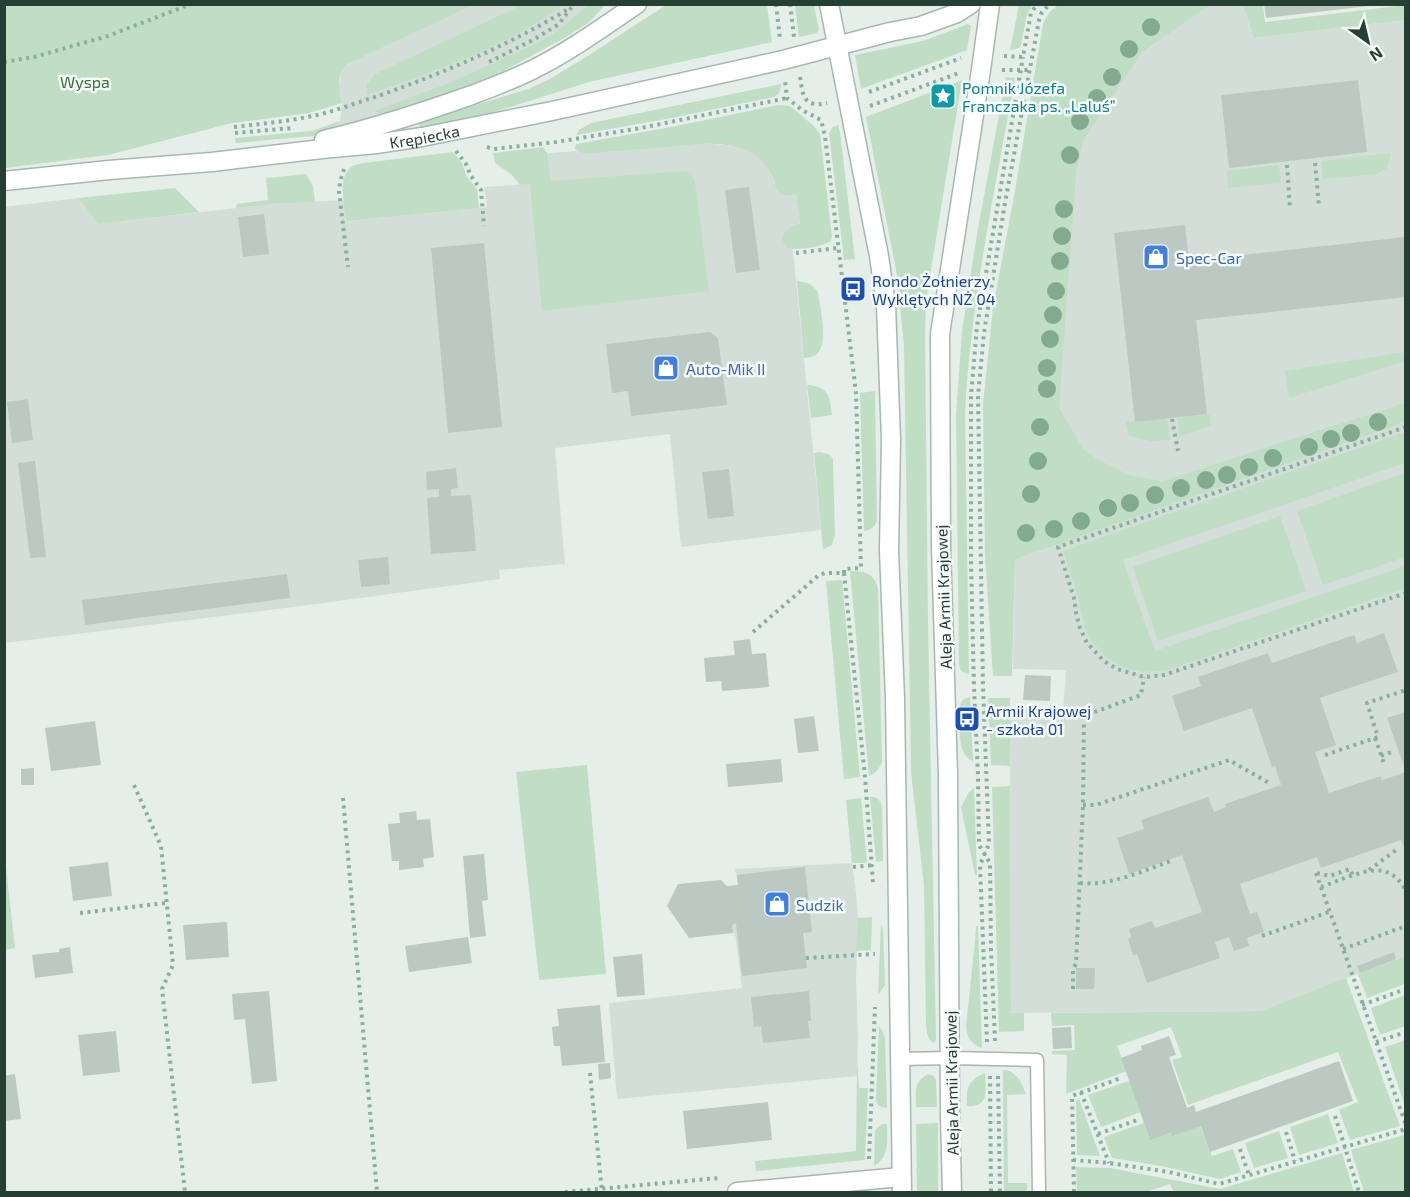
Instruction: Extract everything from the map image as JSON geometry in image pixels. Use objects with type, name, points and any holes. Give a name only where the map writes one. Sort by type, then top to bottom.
[{"type":"street","points":[[253,157],[363,131],[428,111],[498,85],[531,71],[561,54],[637,4]]},
{"type":"street","points":[[737,1192],[869,1179],[901,1185],[895,709],[889,551],[891,440],[887,313],[879,255],[829,4]]},
{"type":"street","name":"Krępiecka","points":[[4,181],[212,162],[422,137],[574,106],[921,26],[957,13],[971,4]]},
{"type":"street","name":"Aleja Armii Krajowej","points":[[952,1192],[948,775],[940,547],[940,334],[990,4]]},
{"type":"lane","points":[[900,1059],[1037,1060],[1039,1192]]},
{"type":"path","points":[[790,4],[801,84],[808,102],[816,105],[849,105],[864,108],[964,72],[982,63],[1023,57]]},
{"type":"path","points":[[991,1192],[990,863],[979,845],[970,500],[970,396],[976,326],[997,203],[1031,13],[1037,4]]},
{"type":"path","points":[[1000,1192],[998,1070],[992,1059],[980,865],[989,844],[989,827],[982,687],[978,396],[984,333],[1005,203],[1039,20],[1042,12],[1050,4]]},
{"type":"path","points":[[4,62],[34,57],[108,36],[192,5]]},
{"type":"path","points":[[488,63],[548,32],[559,24],[574,5]]},
{"type":"path","points":[[296,128],[235,130],[309,117],[405,86],[505,44],[534,30],[574,5]]},
{"type":"path","points":[[820,120],[849,105],[862,95],[967,56],[982,63],[1030,70]]},
{"type":"path","points":[[788,98],[802,110],[820,120],[825,136],[856,393],[861,568],[844,568],[844,573],[874,885]]},
{"type":"path","points":[[452,146],[481,190],[484,226]]},
{"type":"path","points":[[1315,163],[1319,206]]},
{"type":"path","points":[[346,165],[341,175],[339,192],[348,267]]},
{"type":"path","points":[[1287,165],[1290,208]]},
{"type":"path","points":[[796,253],[838,248]]},
{"type":"path","points":[[1172,419],[1178,451]]},
{"type":"path","points":[[1406,427],[1058,548],[1074,598],[1080,628],[1087,643],[1104,661],[1117,669],[1144,677],[1164,675],[1404,594],[1406,602]]},
{"type":"path","points":[[753,632],[819,575],[844,573]]},
{"type":"path","points":[[1073,989],[1080,883],[1084,716],[1141,695],[1144,677]]},
{"type":"path","points":[[1325,755],[1378,737],[1366,703],[1406,690]]},
{"type":"path","points":[[1375,738],[1384,766]]},
{"type":"path","points":[[1381,756],[1394,751]]},
{"type":"path","points":[[1083,805],[1096,806],[1229,760],[1269,783]]},
{"type":"path","points":[[134,785],[161,846],[172,966],[162,989],[185,1192]]},
{"type":"path","points":[[343,798],[377,1192]]},
{"type":"path","points":[[1368,871],[1398,848]]},
{"type":"path","points":[[1080,883],[1094,884],[1110,881],[1172,861]]},
{"type":"path","points":[[1073,1160],[1169,1172],[1219,1184],[1406,1127],[1316,873],[1330,876],[1350,870],[1353,876]]},
{"type":"path","points":[[1321,887],[1368,871],[1379,870],[1391,874],[1406,890]]},
{"type":"path","points":[[80,913],[166,903]]},
{"type":"path","points":[[1262,936],[1329,912]]},
{"type":"path","points":[[1343,949],[1406,926]]},
{"type":"path","points":[[807,958],[875,954],[875,965]]},
{"type":"path","points":[[1362,1005],[1406,989]]},
{"type":"path","points":[[869,1179],[875,1000]]},
{"type":"path","points":[[1376,1042],[1406,1032]]},
{"type":"path","points":[[590,1073],[602,1192]]},
{"type":"path","points":[[1074,1192],[1072,1096],[1122,1078]]},
{"type":"path","points":[[1081,1092],[1109,1163]]},
{"type":"path","points":[[1335,1116],[1359,1192]]},
{"type":"path","points":[[1098,1134],[1137,1120]]},
{"type":"path","points":[[1286,1132],[1295,1161]]},
{"type":"path","points":[[1240,1149],[1249,1174]]},
{"type":"shaded area","points":[[419,5],[605,5],[588,23],[503,71],[425,103],[329,132],[340,121],[342,103],[339,85],[342,70]]},
{"type":"shaded area","points":[[1172,5],[1243,5],[1254,38],[1405,20],[1405,956],[1260,1011],[1011,1013],[1010,707],[1063,710],[1066,670],[1013,669],[1015,559],[1058,173]]},
{"type":"shaded area","points":[[698,144],[735,146],[749,151],[767,166],[777,190],[786,195],[796,194],[800,224],[786,248],[793,250],[821,530],[681,547],[670,434],[555,448],[565,564],[499,570],[500,579],[5,643],[4,207],[78,198],[98,224],[270,204],[344,200],[348,221],[487,207],[484,187],[530,184],[527,155],[577,151],[585,154]]},
{"type":"shaded area","points":[[852,863],[858,918],[857,1076],[617,1099],[609,1003],[742,988],[732,925],[746,923],[735,869]]},
{"type":"green space","name":"Wyspa","points":[[5,4],[473,5],[349,63],[340,77],[342,103],[309,113],[232,123],[108,155],[5,168]]},
{"type":"green space","points":[[522,5],[563,5],[541,20],[493,46],[443,68],[366,95],[367,84],[375,74]]},
{"type":"green space","points":[[588,5],[605,5],[588,23],[503,71],[390,115],[374,111],[447,84],[538,43],[557,31]]},
{"type":"green space","points":[[666,5],[767,5],[772,42],[589,82],[488,114],[422,128],[419,125],[420,122],[528,89],[548,80]]},
{"type":"green space","points":[[795,5],[814,5],[819,30],[817,33],[799,37]]},
{"type":"green space","points":[[1019,5],[1032,5],[1027,15],[1021,45],[1019,48],[1010,50]]},
{"type":"green space","points":[[1059,5],[1210,5],[1142,52],[1083,141],[1076,173],[1059,408],[1084,450],[1129,475],[1162,481],[1405,403],[1405,422],[1015,559],[1012,676],[993,676],[985,556],[983,404],[993,307],[1043,24]]},
{"type":"green space","points":[[1243,5],[1263,5],[1265,22],[1405,5],[1405,20],[1254,38]]},
{"type":"green space","points":[[968,24],[971,26],[967,50],[861,89],[855,55],[923,41]]},
{"type":"green space","points":[[1006,77],[1015,78],[978,286],[965,412],[969,674],[962,671],[959,665],[956,415],[962,331]]},
{"type":"green space","points":[[962,80],[926,300],[925,333],[936,1040],[934,1043],[929,1038],[926,1025],[924,886],[911,772],[904,346],[897,275],[866,117],[934,91],[937,100],[949,97],[948,86]]},
{"type":"green space","points":[[781,84],[781,89],[774,97],[576,135],[579,130],[591,123]]},
{"type":"green space","points":[[778,105],[790,106],[820,134],[832,236],[831,241],[821,245],[802,249],[786,248],[783,239],[785,232],[800,224],[796,194],[781,194],[764,163],[743,149],[729,145],[702,144],[585,154],[575,148],[576,144]]},
{"type":"green space","points":[[340,121],[329,132],[313,136],[236,143],[235,138],[312,131]]},
{"type":"green space","points":[[838,125],[855,259],[844,260],[829,133],[833,127]]},
{"type":"green space","points":[[543,147],[547,153],[551,181],[684,171],[691,173],[695,182],[709,291],[542,311],[530,184],[520,185],[512,175],[495,163],[493,153]]},
{"type":"green space","points":[[453,152],[462,163],[467,177],[477,189],[479,208],[347,221],[343,186],[346,173],[351,167],[363,163]]},
{"type":"green space","points":[[1391,153],[1387,168],[1377,174],[1323,179],[1321,161]]},
{"type":"green space","points":[[1279,165],[1281,183],[1228,188],[1227,171]]},
{"type":"green space","points":[[306,174],[313,186],[315,202],[236,208],[237,204],[268,200],[266,178]]},
{"type":"green space","points":[[175,188],[199,212],[98,224],[78,198]]},
{"type":"green space","points":[[797,281],[809,284],[818,293],[823,325],[821,349],[816,355],[804,358]]},
{"type":"green space","points":[[1405,352],[1405,361],[1289,398],[1285,371]]},
{"type":"green space","points":[[807,385],[819,387],[827,393],[832,415],[811,418]]},
{"type":"green space","points":[[875,391],[877,520],[872,528],[864,531],[860,393]]},
{"type":"green space","points":[[1209,414],[1211,425],[1180,437],[1177,418]]},
{"type":"green space","points":[[1167,418],[1170,440],[1151,441],[1129,436],[1126,422]]},
{"type":"green space","points":[[1405,432],[1405,463],[1123,560],[1155,651],[1405,566],[1405,588],[1168,670],[1142,672],[1122,667],[1104,655],[1093,643],[1085,629],[1078,597],[1063,551]]},
{"type":"green space","points":[[814,453],[830,455],[833,459],[835,535],[832,545],[823,549]]},
{"type":"green space","points":[[1405,473],[1405,557],[1323,585],[1297,511]]},
{"type":"green space","points":[[1280,516],[1306,591],[1158,641],[1133,567]]},
{"type":"green space","points":[[850,571],[872,576],[878,589],[882,762],[874,774],[869,776]]},
{"type":"green space","points":[[842,580],[860,777],[844,779],[826,581]]},
{"type":"green space","points":[[970,697],[973,762],[963,751],[959,726],[960,705],[964,699]]},
{"type":"green space","points":[[988,698],[1010,698],[1010,766],[991,765]]},
{"type":"green space","points":[[587,765],[606,974],[539,980],[516,772]]},
{"type":"green space","points":[[1010,786],[1011,1013],[1024,1013],[1024,1031],[999,1032],[992,787]]},
{"type":"green space","points":[[974,788],[977,875],[975,875],[961,807],[969,792]]},
{"type":"green space","points":[[870,797],[878,799],[882,807],[883,861],[876,862]]},
{"type":"green space","points":[[861,798],[867,863],[852,863],[846,800]]},
{"type":"green space","points":[[4,849],[15,948],[5,950],[4,950]]},
{"type":"green space","points":[[872,917],[871,950],[856,951],[858,918]]},
{"type":"green space","points":[[881,924],[885,985],[878,995]]},
{"type":"green space","points":[[976,926],[978,926],[982,1048],[970,1040],[966,1026]]},
{"type":"green space","points":[[1405,956],[1405,984],[1367,998],[1358,974]]},
{"type":"green space","points":[[1346,978],[1400,1126],[1350,1140],[1339,1110],[1358,1102],[1338,1052],[1188,1105],[1172,1060],[1182,1057],[1171,1027],[1117,1046],[1127,1071],[1066,1094],[1067,1055],[1052,1054],[1052,1051],[1075,1050],[1074,1025],[1052,1026],[1051,1013],[1260,1011]]},
{"type":"green space","points":[[1405,995],[1405,1026],[1380,1035],[1371,1008]]},
{"type":"green space","points":[[879,1026],[885,1038],[887,1108],[879,1106],[876,1099]]},
{"type":"green space","points":[[1406,1040],[1406,1106],[1405,1106],[1385,1047]]},
{"type":"green space","points":[[857,1058],[859,1088],[868,1088],[865,1160],[756,1171],[755,1161],[856,1151]]},
{"type":"green space","points":[[1003,1070],[1015,1075],[1026,1094],[1007,1095],[1008,1183],[1027,1183],[1027,1192],[1004,1192]]},
{"type":"green space","points":[[985,1073],[983,1100],[977,1105],[967,1106],[969,1085]]},
{"type":"green space","points":[[928,1074],[934,1076],[936,1080],[937,1107],[916,1107],[918,1084]]},
{"type":"green space","points":[[1129,1081],[1141,1112],[1101,1127],[1088,1095]]},
{"type":"green space","points":[[1079,1099],[1100,1156],[1077,1155],[1076,1101]]},
{"type":"green space","points":[[1328,1114],[1338,1143],[1299,1155],[1290,1127]]},
{"type":"green space","points":[[1198,1120],[1212,1156],[1233,1149],[1241,1172],[1220,1179],[1112,1158],[1104,1137],[1144,1123],[1149,1138]]},
{"type":"green space","points":[[938,1123],[938,1192],[917,1192],[916,1124]]},
{"type":"green space","points":[[882,1124],[887,1124],[887,1148],[883,1158],[874,1166],[875,1132]]},
{"type":"green space","points":[[1279,1131],[1288,1158],[1254,1168],[1245,1143]]},
{"type":"green space","points":[[1404,1135],[1406,1140],[1405,1192],[1364,1192],[1351,1150]]},
{"type":"green space","points":[[1342,1153],[1354,1192],[1174,1192],[1170,1184],[1146,1192],[1077,1192],[1076,1167],[1110,1168],[1220,1189]]},
{"type":"building","points":[[1264,4],[1369,4],[1369,6],[1266,18]]},
{"type":"building","points":[[1358,80],[1367,152],[1229,168],[1221,95]]},
{"type":"building","points":[[749,187],[760,270],[736,273],[725,190]]},
{"type":"building","points":[[264,214],[269,254],[243,257],[238,217]]},
{"type":"building","points":[[1185,225],[1189,261],[1406,237],[1406,297],[1196,320],[1207,414],[1135,422],[1114,233]]},
{"type":"building","points":[[484,243],[502,427],[448,433],[431,248]]},
{"type":"building","name":"Auto-Mik II","points":[[710,332],[718,338],[727,405],[631,416],[628,391],[612,393],[606,344]]},
{"type":"building","points":[[28,399],[33,440],[12,443],[7,402]]},
{"type":"building","points":[[35,461],[46,557],[30,558],[18,463]]},
{"type":"building","points":[[456,468],[458,488],[451,489],[451,496],[471,495],[476,551],[431,554],[427,498],[439,497],[439,489],[427,490],[426,472]]},
{"type":"building","points":[[729,469],[734,516],[708,519],[702,472]]},
{"type":"building","points":[[388,557],[390,584],[361,587],[358,560]]},
{"type":"building","points":[[287,574],[290,598],[85,625],[82,600]]},
{"type":"building","points":[[1384,633],[1398,672],[1320,698],[1336,745],[1315,752],[1329,793],[1381,776],[1382,780],[1406,772],[1406,851],[1401,840],[1321,868],[1317,857],[1240,884],[1250,914],[1257,912],[1264,932],[1247,938],[1249,946],[1234,951],[1229,937],[1215,942],[1220,958],[1147,983],[1137,954],[1133,955],[1128,939],[1131,937],[1129,929],[1152,921],[1155,928],[1202,912],[1182,855],[1129,874],[1117,838],[1144,829],[1141,820],[1208,797],[1214,812],[1226,807],[1225,804],[1281,785],[1275,766],[1272,767],[1252,708],[1184,731],[1172,696],[1201,686],[1198,677],[1268,653],[1272,663],[1354,635],[1357,643]]},
{"type":"building","points":[[750,639],[752,654],[766,653],[769,687],[722,691],[721,681],[706,682],[704,658],[735,655],[733,641]]},
{"type":"building","points":[[1025,675],[1051,676],[1050,701],[1023,700]]},
{"type":"building","points":[[1406,712],[1406,769],[1405,769],[1387,718]]},
{"type":"building","points":[[814,716],[819,751],[798,753],[794,719]]},
{"type":"building","points":[[95,721],[101,765],[51,771],[45,728]]},
{"type":"building","points":[[781,759],[783,782],[728,787],[726,764]]},
{"type":"building","points":[[34,768],[34,785],[21,785],[21,769]]},
{"type":"building","points":[[416,811],[417,820],[430,819],[434,857],[423,859],[424,867],[399,870],[399,861],[392,861],[388,824],[400,823],[399,813]]},
{"type":"building","points":[[484,854],[488,900],[482,901],[486,936],[470,938],[463,856]]},
{"type":"building","points":[[108,862],[112,896],[73,901],[69,867]]},
{"type":"building","name":"Sudzik","points":[[805,867],[812,932],[803,933],[807,968],[742,976],[736,924],[732,925],[733,933],[689,938],[667,906],[678,884],[721,880],[727,886],[738,885],[737,875]]},
{"type":"building","points":[[227,922],[229,957],[186,960],[183,925]]},
{"type":"building","points":[[468,937],[472,963],[409,972],[405,946]]},
{"type":"building","points":[[70,947],[73,973],[35,978],[32,955],[59,952],[59,949]]},
{"type":"building","points":[[1394,952],[1396,959],[1360,973],[1357,966]]},
{"type":"building","points":[[642,954],[645,995],[617,997],[613,957]]},
{"type":"building","points":[[1076,968],[1095,968],[1094,989],[1076,989]]},
{"type":"building","points":[[269,991],[277,1081],[252,1084],[245,1019],[234,1020],[232,994]]},
{"type":"building","points":[[809,991],[810,1038],[763,1043],[761,1026],[754,1027],[751,997]]},
{"type":"building","points":[[600,1005],[605,1062],[562,1066],[560,1046],[554,1046],[552,1027],[559,1026],[557,1009]]},
{"type":"building","points":[[1071,1027],[1072,1048],[1053,1049],[1052,1028]]},
{"type":"building","points":[[116,1031],[120,1072],[83,1076],[78,1035]]},
{"type":"building","points":[[1169,1036],[1176,1055],[1169,1057],[1187,1108],[1194,1105],[1196,1112],[1339,1061],[1353,1101],[1210,1152],[1201,1126],[1172,1136],[1171,1132],[1150,1140],[1121,1058],[1142,1050],[1141,1046]]},
{"type":"building","points":[[610,1063],[611,1078],[599,1080],[598,1064]]},
{"type":"building","points":[[15,1074],[21,1119],[4,1121],[4,1076]]},
{"type":"building","points":[[768,1102],[772,1140],[687,1149],[683,1111]]},
{"type":"place","name":"Pomnik Józefa Franczaka ps. „Laluś”","points":[[943,96]]},
{"type":"place","name":"Spec-Car","points":[[1156,257]]},
{"type":"place","name":"Rondo Żołnierzy Wyklętych NŻ 04","points":[[853,289]]},
{"type":"place","name":"Auto-Mik II","points":[[666,368]]},
{"type":"place","name":"Armii Krajowej - szkoła 01","points":[[967,719]]},
{"type":"place","name":"Sudzik","points":[[777,904]]}]
